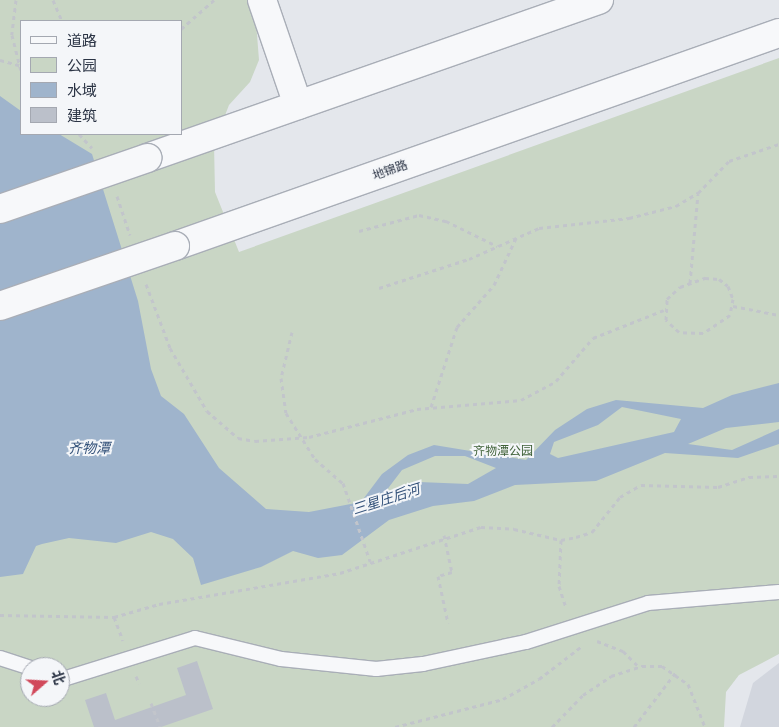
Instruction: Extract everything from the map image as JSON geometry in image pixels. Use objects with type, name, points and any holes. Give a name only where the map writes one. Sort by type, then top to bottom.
[{"type":"street","points":[[262,0],[298,105]]},
{"type":"street","points":[[0,209],[599,0]]},
{"type":"street","name":"地锦路","points":[[0,306],[779,33]]},
{"type":"lane","points":[[70,677],[195,638],[281,659],[376,669],[472,655],[648,603],[779,592]]},
{"type":"lane","points":[[0,658],[20,665]]},
{"type":"path","points":[[0,60],[19,65],[12,35],[16,0]]},
{"type":"path","points":[[53,0],[62,20]]},
{"type":"path","points":[[182,28],[214,0]]},
{"type":"path","points":[[80,135],[95,154]]},
{"type":"path","points":[[379,288],[496,246],[518,235],[560,224],[658,212],[698,193],[729,161],[779,144]]},
{"type":"path","points":[[115,190],[132,241]]},
{"type":"path","points":[[690,283],[698,193]]},
{"type":"path","points":[[359,231],[419,215],[446,221],[496,246]]},
{"type":"path","points":[[431,407],[457,327],[494,285],[518,235]]},
{"type":"path","points":[[144,277],[181,370],[222,427],[255,441],[300,438],[431,407],[497,405],[533,395],[556,381],[593,338],[664,310]]},
{"type":"path","points":[[710,277],[722,281],[732,294],[733,306],[718,326],[691,335],[672,327],[664,310],[670,294],[690,283],[710,277]]},
{"type":"path","points":[[733,306],[779,315]]},
{"type":"path","points":[[292,332],[283,358],[281,389],[286,413],[300,438],[348,493],[370,561]]},
{"type":"path","points":[[0,615],[96,620],[158,604],[310,580],[444,535],[496,526],[561,540],[592,532],[620,497],[641,485],[718,487],[749,477],[779,476]]},
{"type":"path","points":[[444,535],[452,572],[438,576],[448,623]]},
{"type":"path","points":[[561,540],[559,586],[571,627]]},
{"type":"path","points":[[395,727],[503,699],[539,679],[581,647],[588,636],[591,620]]},
{"type":"path","points":[[588,636],[623,652],[639,667]]},
{"type":"path","points":[[552,727],[601,682],[639,667],[662,666],[676,672],[698,701],[705,727]]},
{"type":"path","points":[[634,727],[676,672]]},
{"type":"path","points":[[151,703],[160,727]]},
{"type":"shaded area","points":[[779,663],[779,727],[740,727],[753,683]]},
{"type":"green space","name":"齐物潭公园","points":[[0,0],[249,0],[256,22],[259,60],[250,82],[229,105],[214,144],[215,192],[239,252],[779,58],[779,654],[739,675],[726,692],[724,727],[0,727]]},
{"type":"water","name":"齐物潭","points":[[0,96],[20,110],[20,135],[61,135],[92,154],[138,301],[151,369],[161,396],[184,414],[219,468],[266,509],[309,512],[361,502],[382,474],[408,455],[434,445],[526,460],[555,430],[587,409],[616,400],[703,408],[732,395],[779,383],[779,422],[726,428],[688,444],[732,450],[779,429],[779,444],[738,458],[665,453],[596,481],[515,485],[474,501],[433,506],[389,520],[342,555],[318,558],[293,551],[261,567],[201,585],[193,558],[173,539],[151,532],[116,543],[69,538],[42,544],[36,546],[23,574],[0,577]],"holes":[[[622,407],[681,419],[674,432],[558,458],[550,454],[554,442],[598,425]],[[435,456],[465,456],[496,468],[468,484],[419,482],[373,508],[402,470]]]},
{"type":"building","points":[[197,661],[213,709],[161,727],[94,727],[85,700],[106,693],[115,720],[186,695],[177,668]]},
{"type":"water label","name":"三星庄后河","points":[[386,499]]}]
